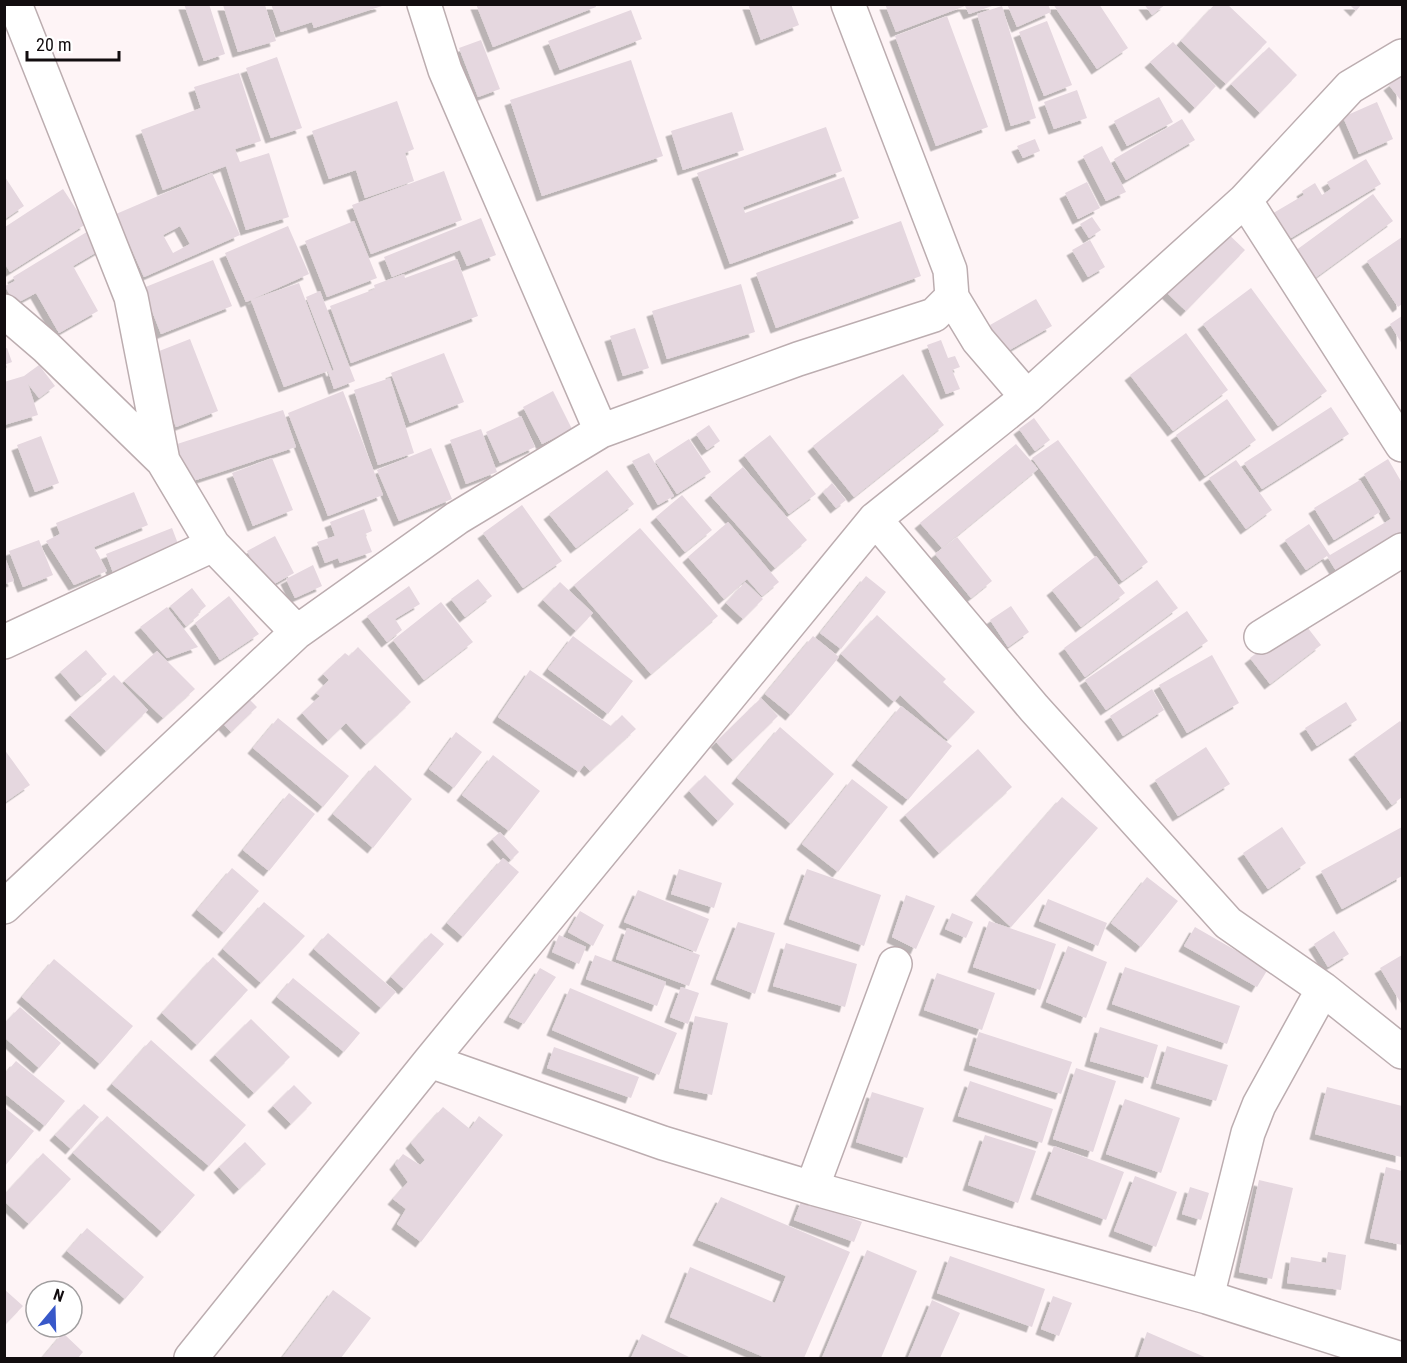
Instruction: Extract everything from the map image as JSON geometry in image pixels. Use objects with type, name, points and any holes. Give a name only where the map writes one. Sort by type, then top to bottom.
[{"type":"street","points":[[15,4],[130,297],[163,461]]},
{"type":"street","points":[[424,4],[445,70],[601,431]]},
{"type":"street","points":[[848,4],[950,270],[952,297],[978,340],[1027,397]]},
{"type":"street","points":[[191,1359],[430,1061],[875,519],[1027,397],[1245,200],[1350,87],[1402,56]]},
{"type":"street","points":[[1245,200],[1402,445]]},
{"type":"street","points":[[4,908],[297,632],[457,518],[601,431],[798,358],[934,315],[952,297]]},
{"type":"street","points":[[4,311],[46,347],[163,461],[213,545],[297,632]]},
{"type":"street","points":[[875,519],[1034,708],[1228,923],[1323,989],[1402,1052]]},
{"type":"street","points":[[4,642],[213,545]]},
{"type":"street","points":[[1261,637],[1402,550]]},
{"type":"street","points":[[812,1188],[895,964]]},
{"type":"street","points":[[1207,1297],[1248,1133],[1259,1105],[1323,989]]},
{"type":"street","points":[[430,1061],[663,1143],[812,1188],[1207,1297],[1398,1359]]},
{"type":"building","points":[[184,4],[209,4],[225,54],[204,61]]},
{"type":"building","points":[[271,4],[381,4],[382,6],[314,28],[312,22],[281,32]]},
{"type":"building","points":[[476,4],[595,4],[596,7],[493,47]]},
{"type":"building","points":[[748,4],[791,4],[799,25],[761,40]]},
{"type":"building","points":[[885,4],[995,5],[969,14],[965,6],[896,32]]},
{"type":"building","points":[[1007,4],[1048,4],[1051,12],[1017,27]]},
{"type":"building","points":[[1053,4],[1099,4],[1128,48],[1097,69]]},
{"type":"building","points":[[1144,4],[1166,4],[1152,15]]},
{"type":"building","points":[[1215,4],[1227,4],[1267,42],[1226,84],[1181,41]]},
{"type":"building","points":[[1349,4],[1362,4],[1356,11]]},
{"type":"building","points":[[223,5],[265,5],[276,41],[238,52]]},
{"type":"building","points":[[1002,6],[1036,118],[1011,126],[977,14]]},
{"type":"building","points":[[631,10],[642,39],[560,70],[548,41]]},
{"type":"building","points":[[947,16],[988,127],[936,146],[895,36]]},
{"type":"building","points":[[1047,21],[1072,85],[1044,96],[1019,32]]},
{"type":"building","points":[[481,40],[500,89],[478,97],[459,48]]},
{"type":"building","points":[[1173,42],[1216,86],[1195,108],[1150,62]]},
{"type":"building","points":[[1269,47],[1297,75],[1260,113],[1231,84]]},
{"type":"building","points":[[277,57],[302,128],[271,138],[246,68]]},
{"type":"building","points":[[631,60],[663,156],[542,196],[510,100]]},
{"type":"building","points":[[239,73],[261,141],[235,149],[240,162],[269,153],[289,217],[246,230],[226,166],[163,190],[141,130],[201,108],[194,87]]},
{"type":"building","points":[[1402,75],[1402,102],[1389,85]]},
{"type":"building","points":[[1077,90],[1087,118],[1054,129],[1044,102]]},
{"type":"building","points":[[1159,97],[1173,122],[1127,146],[1114,121]]},
{"type":"building","points":[[397,101],[414,149],[405,153],[414,181],[365,198],[356,170],[329,179],[312,131]]},
{"type":"building","points":[[1377,102],[1393,139],[1359,154],[1343,117]]},
{"type":"building","points":[[732,112],[744,150],[683,170],[671,131]]},
{"type":"building","points":[[1182,119],[1195,140],[1126,180],[1114,159]]},
{"type":"building","points":[[826,127],[842,171],[743,207],[745,213],[844,177],[859,218],[730,264],[697,173]]},
{"type":"building","points":[[1035,139],[1040,151],[1023,158],[1017,146]]},
{"type":"building","points":[[1102,146],[1126,192],[1106,201],[1083,156]]},
{"type":"building","points":[[1366,159],[1381,184],[1286,241],[1270,215],[1304,195],[1302,191],[1315,183],[1322,195],[1331,189],[1327,182]]},
{"type":"building","points":[[444,171],[462,220],[371,254],[352,205]]},
{"type":"building","points":[[212,173],[240,235],[144,277],[116,214]],"holes":[[[180,226],[190,244],[173,253],[163,235]]]},
{"type":"building","points":[[5,177],[24,206],[5,219]]},
{"type":"building","points":[[1087,182],[1100,208],[1078,219],[1065,193]]},
{"type":"building","points":[[63,189],[86,224],[10,272],[5,264],[5,227]]},
{"type":"building","points":[[1373,194],[1393,221],[1315,278],[1295,251]]},
{"type":"building","points":[[1092,217],[1101,230],[1089,238],[1080,224]]},
{"type":"building","points":[[481,218],[496,255],[467,266],[460,250],[392,277],[384,257]]},
{"type":"building","points":[[354,221],[377,278],[327,297],[305,241]]},
{"type":"building","points":[[901,221],[921,276],[776,328],[756,273]]},
{"type":"building","points":[[288,226],[309,274],[253,299],[299,283],[332,371],[334,370],[306,297],[320,291],[355,381],[334,389],[328,371],[284,387],[251,300],[246,302],[225,253]]},
{"type":"building","points":[[1223,229],[1245,250],[1186,311],[1164,290]]},
{"type":"building","points":[[90,230],[102,249],[73,266],[98,311],[59,333],[36,293],[15,304],[5,286],[15,281],[13,277]]},
{"type":"building","points":[[1402,237],[1402,304],[1398,307],[1367,261]]},
{"type":"building","points":[[1090,240],[1105,267],[1088,277],[1072,250]]},
{"type":"building","points":[[457,259],[478,316],[351,363],[330,306],[375,289],[374,285],[404,274],[405,278]]},
{"type":"building","points":[[213,260],[232,306],[161,334],[143,288]]},
{"type":"building","points":[[741,284],[755,332],[667,359],[652,311]]},
{"type":"building","points":[[1251,288],[1327,391],[1278,426],[1203,324]]},
{"type":"building","points":[[1036,299],[1052,326],[1006,352],[990,325]]},
{"type":"building","points":[[1402,316],[1402,344],[1390,324]]},
{"type":"building","points":[[635,328],[649,368],[623,376],[610,336]]},
{"type":"building","points":[[1186,333],[1228,390],[1173,431],[1130,375]]},
{"type":"building","points":[[190,339],[218,411],[176,427],[149,355]]},
{"type":"building","points":[[941,340],[948,358],[955,356],[960,367],[952,370],[960,389],[946,394],[927,345]]},
{"type":"building","points":[[7,348],[12,362],[4,365],[4,349]]},
{"type":"building","points":[[444,353],[464,402],[410,423],[391,373]]},
{"type":"building","points":[[39,365],[55,386],[39,398],[28,384],[38,415],[4,425],[4,382],[24,376]]},
{"type":"building","points":[[903,374],[944,425],[854,497],[813,446]]},
{"type":"building","points":[[390,378],[414,453],[378,465],[354,390]]},
{"type":"building","points":[[343,391],[383,495],[328,516],[288,413]]},
{"type":"building","points":[[553,391],[572,429],[542,444],[523,407]]},
{"type":"building","points":[[1227,399],[1256,440],[1205,476],[1176,435]]},
{"type":"building","points":[[1331,407],[1349,434],[1262,489],[1244,463]]},
{"type":"building","points":[[283,410],[296,447],[187,483],[174,445]]},
{"type":"building","points":[[521,416],[535,447],[500,463],[486,432]]},
{"type":"building","points":[[1034,418],[1050,440],[1035,451],[1019,429]]},
{"type":"building","points":[[709,425],[720,441],[707,450],[696,434]]},
{"type":"building","points":[[481,429],[497,472],[466,484],[450,440]]},
{"type":"building","points":[[770,435],[816,494],[789,514],[744,455]]},
{"type":"building","points":[[41,436],[59,483],[35,492],[17,445]]},
{"type":"building","points":[[689,439],[711,472],[677,494],[655,461]]},
{"type":"building","points":[[1058,440],[1148,562],[1122,581],[1032,458]]},
{"type":"building","points":[[1016,444],[1038,469],[942,548],[920,523]]},
{"type":"building","points":[[431,448],[452,499],[399,521],[377,470]]},
{"type":"building","points":[[649,453],[674,496],[658,505],[632,461]]},
{"type":"building","points":[[272,458],[293,510],[253,526],[232,473]]},
{"type":"building","points":[[1388,459],[1402,483],[1402,541],[1341,579],[1327,556],[1306,570],[1285,540],[1309,524],[1330,555],[1391,519],[1364,474]]},
{"type":"building","points":[[1236,460],[1272,510],[1246,529],[1209,478]]},
{"type":"building","points":[[743,467],[807,540],[775,568],[710,495]]},
{"type":"building","points":[[607,470],[634,504],[576,548],[549,514]]},
{"type":"building","points":[[1360,480],[1380,512],[1334,540],[1314,508]]},
{"type":"building","points":[[832,483],[846,500],[836,508],[823,492]]},
{"type":"building","points":[[134,492],[148,525],[94,547],[107,571],[74,585],[46,541],[60,534],[56,523]]},
{"type":"building","points":[[682,495],[712,530],[685,552],[656,517]]},
{"type":"building","points":[[522,505],[562,561],[523,588],[483,533]]},
{"type":"building","points":[[364,509],[372,531],[365,534],[372,552],[340,563],[338,558],[325,563],[317,542],[335,536],[330,522]]},
{"type":"building","points":[[728,522],[779,582],[762,596],[747,579],[724,599],[688,557]]},
{"type":"building","points":[[172,528],[180,549],[114,575],[106,554]]},
{"type":"building","points":[[640,528],[718,616],[651,674],[574,585]]},
{"type":"building","points":[[275,536],[294,573],[267,588],[247,551]]},
{"type":"building","points":[[957,537],[992,581],[971,598],[935,554]]},
{"type":"building","points":[[39,540],[53,575],[23,587],[9,551]]},
{"type":"building","points":[[4,555],[14,581],[4,584]]},
{"type":"building","points":[[1096,556],[1125,593],[1081,627],[1052,590]]},
{"type":"building","points":[[313,565],[322,586],[295,598],[286,579]]},
{"type":"building","points":[[866,576],[886,592],[841,649],[820,633]]},
{"type":"building","points":[[478,579],[492,596],[465,617],[451,599]]},
{"type":"building","points":[[1157,580],[1178,608],[1085,677],[1064,648]]},
{"type":"building","points":[[560,582],[593,613],[576,631],[543,600]]},
{"type":"building","points":[[745,582],[763,599],[743,619],[726,603]]},
{"type":"building","points":[[409,586],[420,604],[395,619],[402,630],[387,642],[367,616]]},
{"type":"building","points":[[192,588],[206,606],[186,626],[170,606]]},
{"type":"building","points":[[229,596],[259,634],[220,660],[195,623]]},
{"type":"building","points":[[441,602],[473,642],[424,680],[393,640]]},
{"type":"building","points":[[1011,606],[1029,632],[1008,647],[990,620]]},
{"type":"building","points":[[167,607],[198,647],[167,658],[140,627]]},
{"type":"building","points":[[1187,611],[1208,641],[1106,710],[1085,680]]},
{"type":"building","points":[[877,615],[946,679],[943,682],[975,712],[948,740],[900,695],[894,702],[841,654]]},
{"type":"building","points":[[1301,619],[1321,645],[1270,684],[1250,658]]},
{"type":"building","points":[[573,636],[633,681],[608,714],[548,669]]},
{"type":"building","points":[[813,636],[839,657],[791,715],[765,694]]},
{"type":"building","points":[[358,647],[411,702],[366,744],[346,723],[328,740],[302,713],[320,696],[316,693],[329,680],[323,674],[345,653],[349,656]]},
{"type":"building","points":[[86,650],[107,674],[81,696],[60,672]]},
{"type":"building","points":[[157,651],[195,689],[163,718],[124,681]]},
{"type":"building","points":[[1212,655],[1239,703],[1187,733],[1159,685]]},
{"type":"building","points":[[530,670],[611,726],[622,715],[636,729],[590,771],[584,765],[579,772],[498,717]]},
{"type":"building","points":[[114,675],[148,710],[106,751],[70,715]]},
{"type":"building","points":[[1152,689],[1164,710],[1123,736],[1110,716]]},
{"type":"building","points":[[241,691],[257,707],[231,732],[216,716]]},
{"type":"building","points":[[761,698],[778,716],[733,760],[716,742]]},
{"type":"building","points":[[1346,702],[1357,720],[1317,746],[1305,728]]},
{"type":"building","points":[[901,706],[952,746],[908,800],[857,760]]},
{"type":"building","points":[[278,718],[349,776],[323,807],[253,748]]},
{"type":"building","points":[[1400,721],[1402,724],[1402,797],[1392,805],[1354,754]]},
{"type":"building","points":[[780,727],[834,774],[791,824],[737,778]]},
{"type":"building","points":[[456,732],[482,752],[454,788],[429,769]]},
{"type":"building","points":[[1206,747],[1230,784],[1178,816],[1155,780]]},
{"type":"building","points":[[4,749],[30,785],[4,803]]},
{"type":"building","points":[[978,749],[1012,787],[939,853],[905,815]]},
{"type":"building","points":[[493,755],[540,791],[509,831],[462,795]]},
{"type":"building","points":[[375,765],[412,799],[373,848],[333,814]]},
{"type":"building","points":[[705,775],[734,804],[718,821],[689,791]]},
{"type":"building","points":[[852,779],[888,807],[838,872],[802,844]]},
{"type":"building","points":[[289,793],[315,814],[269,871],[243,850]]},
{"type":"building","points":[[1062,797],[1098,828],[1011,927],[976,895]]},
{"type":"building","points":[[1282,827],[1306,863],[1268,889],[1243,853]]},
{"type":"building","points":[[1402,827],[1402,876],[1342,909],[1321,871]]},
{"type":"building","points":[[500,832],[519,852],[511,860],[492,839]]},
{"type":"building","points":[[503,858],[519,872],[463,937],[447,923]]},
{"type":"building","points":[[232,868],[259,891],[224,933],[197,910]]},
{"type":"building","points":[[679,869],[722,883],[714,908],[671,894]]},
{"type":"building","points":[[807,869],[881,895],[864,946],[789,919]]},
{"type":"building","points":[[1147,877],[1178,901],[1141,947],[1111,923]]},
{"type":"building","points":[[638,890],[709,919],[696,952],[624,922]]},
{"type":"building","points":[[906,895],[935,906],[916,949],[892,937]]},
{"type":"building","points":[[1048,899],[1107,923],[1098,946],[1039,921]]},
{"type":"building","points":[[264,902],[305,936],[261,983],[223,949]]},
{"type":"building","points":[[580,911],[604,925],[593,946],[568,932]]},
{"type":"building","points":[[952,913],[973,922],[966,938],[945,929]]},
{"type":"building","points":[[989,921],[1056,944],[1040,990],[973,967]]},
{"type":"building","points":[[738,922],[775,933],[755,994],[716,979]]},
{"type":"building","points":[[1195,927],[1268,969],[1257,987],[1184,946]]},
{"type":"building","points":[[627,928],[700,955],[689,986],[616,959]]},
{"type":"building","points":[[1334,931],[1349,954],[1328,967],[1314,944]]},
{"type":"building","points":[[328,933],[396,992],[381,1008],[314,949]]},
{"type":"building","points":[[431,933],[444,944],[404,989],[391,977]]},
{"type":"building","points":[[559,935],[586,947],[579,964],[552,952]]},
{"type":"building","points":[[786,943],[857,964],[845,1007],[773,986]]},
{"type":"building","points":[[1068,946],[1107,962],[1086,1018],[1046,1002]]},
{"type":"building","points":[[595,955],[666,982],[657,1006],[586,979]]},
{"type":"building","points":[[1402,955],[1402,1005],[1380,968]]},
{"type":"building","points":[[213,957],[248,990],[197,1045],[162,1013]]},
{"type":"building","points":[[54,959],[133,1026],[100,1064],[22,997]]},
{"type":"building","points":[[1125,967],[1240,1006],[1227,1044],[1112,1004]]},
{"type":"building","points":[[540,968],[556,977],[524,1024],[509,1017]]},
{"type":"building","points":[[937,973],[995,993],[982,1030],[924,1010]]},
{"type":"building","points":[[293,978],[360,1033],[344,1052],[277,997]]},
{"type":"building","points":[[681,987],[699,993],[688,1024],[670,1017]]},
{"type":"building","points":[[570,988],[677,1033],[659,1075],[552,1030]]},
{"type":"building","points":[[20,1007],[61,1043],[39,1068],[4,1037],[4,1024]]},
{"type":"building","points":[[695,1016],[728,1023],[712,1095],[679,1088]]},
{"type":"building","points":[[251,1019],[290,1057],[254,1093],[215,1055]]},
{"type":"building","points":[[1100,1027],[1158,1045],[1148,1078],[1090,1061]]},
{"type":"building","points":[[979,1032],[1072,1062],[1061,1094],[969,1065]]},
{"type":"building","points":[[151,1040],[246,1125],[209,1166],[112,1084]]},
{"type":"building","points":[[1167,1046],[1228,1065],[1216,1101],[1156,1083]]},
{"type":"building","points":[[554,1047],[639,1077],[631,1098],[547,1068]]},
{"type":"building","points":[[16,1061],[65,1101],[45,1126],[4,1093],[4,1075]]},
{"type":"building","points":[[1076,1068],[1116,1081],[1093,1152],[1053,1139]]},
{"type":"building","points":[[970,1081],[1053,1109],[1042,1143],[958,1116]]},
{"type":"building","points":[[294,1085],[312,1103],[291,1124],[273,1106]]},
{"type":"building","points":[[1327,1087],[1402,1106],[1401,1157],[1315,1134]]},
{"type":"building","points":[[872,1092],[924,1108],[907,1158],[856,1142]]},
{"type":"building","points":[[1125,1099],[1180,1118],[1161,1173],[1106,1154]]},
{"type":"building","points":[[84,1104],[99,1117],[71,1149],[55,1135]]},
{"type":"building","points":[[4,1107],[34,1131],[4,1167]]},
{"type":"building","points":[[443,1107],[470,1129],[479,1116],[503,1135],[421,1242],[397,1224],[406,1209],[393,1199],[408,1182],[395,1164],[403,1154],[420,1165],[425,1160],[411,1143]]},
{"type":"building","points":[[107,1116],[195,1195],[162,1232],[73,1153]]},
{"type":"building","points":[[985,1135],[1036,1151],[1018,1203],[968,1185]]},
{"type":"building","points":[[245,1142],[266,1164],[239,1189],[219,1167]]},
{"type":"building","points":[[1054,1146],[1124,1172],[1106,1220],[1036,1194]]},
{"type":"building","points":[[43,1153],[71,1179],[29,1224],[4,1201],[4,1195]]},
{"type":"building","points":[[1386,1167],[1402,1171],[1402,1245],[1370,1238]]},
{"type":"building","points":[[1135,1176],[1177,1192],[1156,1247],[1114,1231]]},
{"type":"building","points":[[1259,1180],[1293,1188],[1272,1279],[1239,1272]]},
{"type":"building","points":[[1190,1187],[1209,1193],[1201,1220],[1182,1214]]},
{"type":"building","points":[[721,1197],[850,1252],[804,1358],[766,1358],[670,1317],[690,1267],[775,1303],[786,1276],[698,1240]]},
{"type":"building","points":[[802,1199],[862,1222],[854,1242],[794,1220]]},
{"type":"building","points":[[87,1228],[144,1277],[125,1299],[67,1251]]},
{"type":"building","points":[[867,1250],[917,1271],[881,1358],[822,1358]]},
{"type":"building","points":[[1328,1252],[1346,1255],[1341,1290],[1287,1283],[1291,1257],[1326,1263]]},
{"type":"building","points":[[950,1256],[1045,1289],[1032,1327],[937,1293]]},
{"type":"building","points":[[4,1289],[23,1306],[4,1326]]},
{"type":"building","points":[[333,1290],[371,1318],[341,1358],[282,1358]]},
{"type":"building","points":[[1053,1296],[1072,1303],[1059,1336],[1041,1329]]},
{"type":"building","points":[[932,1300],[960,1313],[940,1358],[908,1358]]},
{"type":"building","points":[[1147,1332],[1207,1358],[1138,1358]]},
{"type":"building","points":[[642,1334],[691,1358],[631,1358]]},
{"type":"building","points":[[58,1339],[69,1339],[83,1352],[78,1358],[42,1358]]}]
